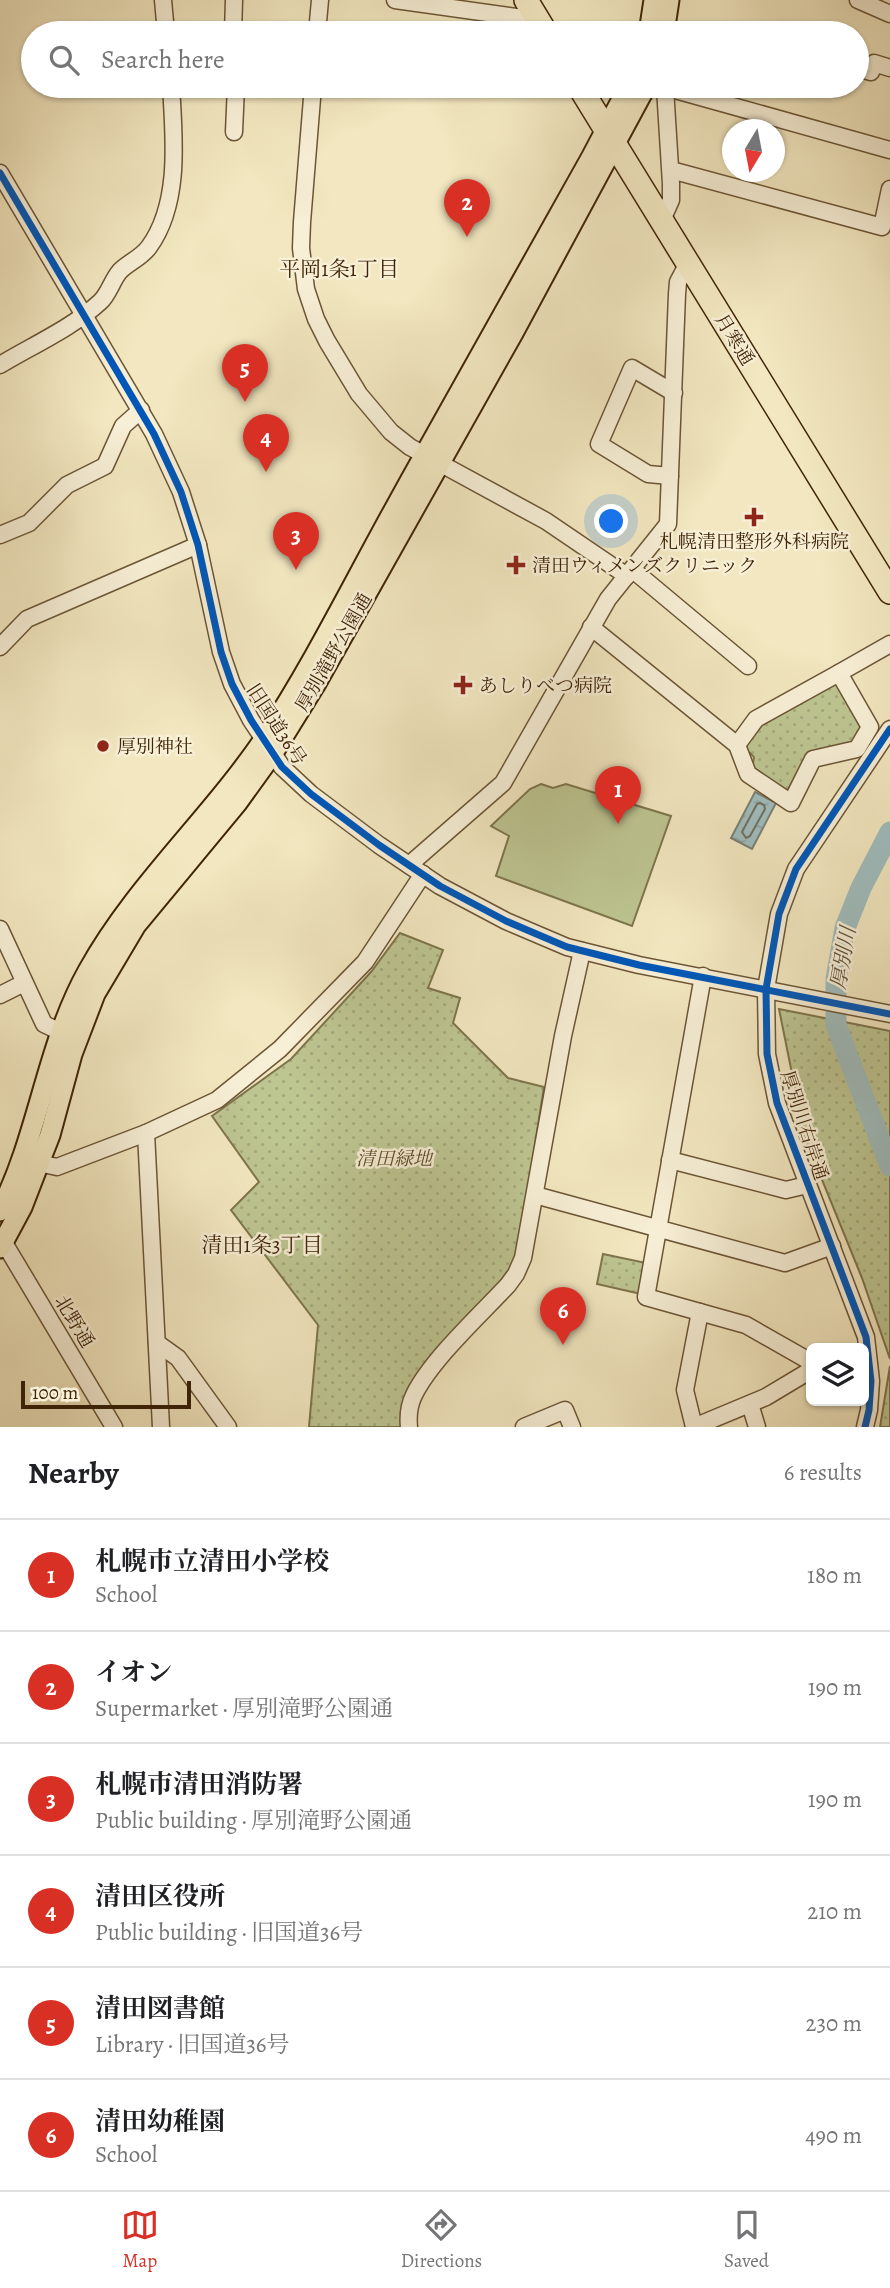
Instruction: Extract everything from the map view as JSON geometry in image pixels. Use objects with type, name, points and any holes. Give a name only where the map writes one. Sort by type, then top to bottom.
[{"type":"highway","points":[[526,0],[538,21]]},
{"type":"highway","name":"月寒通","points":[[586,98],[890,592]]},
{"type":"main road","points":[[651,21],[654,0]]},
{"type":"main road","points":[[666,21],[669,0]]},
{"type":"main road","name":"厚別滝野公園通","points":[[0,1211],[50,1135],[69,1037],[136,925],[237,803],[268,746],[315,685],[432,459],[610,137],[625,98]]},
{"type":"main road","name":"厚別滝野公園通","points":[[610,137],[647,98]]},
{"type":"main road","name":"厚別滝野公園通","points":[[1,1242],[22,1207],[31,1161]]},
{"type":"street","points":[[163,0],[165,21]]},
{"type":"street","points":[[233,21],[234,0]]},
{"type":"street","points":[[318,21],[320,0]]},
{"type":"street","points":[[395,0],[509,21]]},
{"type":"street","points":[[858,0],[890,14]]},
{"type":"street","points":[[869,71],[874,63],[890,68]]},
{"type":"street","points":[[0,365],[84,314],[102,300],[121,270],[149,247],[158,231],[169,198],[174,166],[171,98]]},
{"type":"street","points":[[234,132],[235,98]]},
{"type":"street","points":[[312,98],[301,248],[303,273],[310,304],[327,341],[359,394],[391,432],[432,459],[546,521],[630,573],[748,666]]},
{"type":"street","points":[[659,98],[671,170],[671,200],[662,220]]},
{"type":"street","points":[[698,98],[890,150]]},
{"type":"street","points":[[671,170],[882,227],[890,189]]},
{"type":"street","name":"旧国道36号","points":[[0,173],[141,410],[181,492],[198,545],[226,668],[251,720],[282,767],[311,794],[416,870],[506,921],[567,947],[639,965],[890,1014]]},
{"type":"street","points":[[31,1161],[57,1167],[146,1133],[217,1100],[280,1049],[365,962],[416,870],[503,783],[608,599],[668,524],[678,282],[688,262]]},
{"type":"street","points":[[670,476],[648,474],[599,444],[632,368],[674,393]]},
{"type":"street","points":[[0,535],[29,523],[67,485],[105,466],[122,426],[141,410]]},
{"type":"street","points":[[0,647],[27,619],[198,545]]},
{"type":"street","points":[[591,627],[737,745],[748,774],[791,803],[813,759],[857,749],[870,727],[839,673]]},
{"type":"street","points":[[737,745],[756,719],[890,644]]},
{"type":"street","name":"厚別川右岸通","points":[[865,1427],[871,1381],[866,1337],[782,1119],[771,1079],[765,1026],[765,989],[779,914],[796,869],[890,729]]},
{"type":"street","points":[[0,929],[44,1024],[69,1037]]},
{"type":"street","points":[[410,1427],[408,1418],[412,1398],[426,1374],[516,1274],[525,1250],[563,1036],[582,951]]},
{"type":"street","points":[[703,976],[646,1297],[746,1325],[806,1359]]},
{"type":"street","points":[[0,995],[24,983]]},
{"type":"street","points":[[146,1133],[161,1427]]},
{"type":"street","points":[[670,1160],[786,1190],[807,1185]]},
{"type":"street","points":[[535,1195],[785,1263],[832,1245]]},
{"type":"street","name":"北野通","points":[[1,1242],[114,1427]]},
{"type":"street","points":[[700,1312],[685,1390],[694,1427],[750,1404],[806,1373]]},
{"type":"street","points":[[157,1343],[178,1358],[228,1427]]},
{"type":"street","points":[[750,1404],[757,1427]]},
{"type":"street","points":[[524,1427],[565,1410],[572,1427]]},
{"type":"green space","points":[[836,683],[865,727],[857,741],[806,756],[788,790],[784,792],[752,770],[754,757],[742,745],[761,720]]},
{"type":"green space","points":[[541,784],[553,788],[566,784],[671,816],[632,926],[496,876],[509,836],[491,826],[530,789]]},
{"type":"green space","name":"清田緑地","points":[[400,933],[443,950],[428,988],[460,998],[453,1023],[508,1078],[544,1087],[517,1259],[476,1313],[415,1377],[403,1427],[309,1427],[318,1325],[231,1210],[259,1182],[212,1116],[291,1059],[371,972]]},
{"type":"green space","points":[[779,1009],[890,1031],[890,1359],[862,1278],[805,1138]]},
{"type":"green space","points":[[603,1254],[646,1263],[641,1294],[597,1284]]},
{"type":"green space","points":[[890,1366],[890,1427],[880,1427]]},
{"type":"water","points":[[755,792],[776,803],[752,849],[731,838]]},
{"type":"waterway","name":"厚別川","points":[[890,832],[861,888],[845,928],[836,979],[836,1025],[890,1166]]},
{"type":"cycle path","points":[[0,173],[154,434],[181,492],[198,545],[221,652],[232,684],[251,720],[282,767],[311,794],[440,886],[506,921],[567,947],[639,965],[890,1014]]},
{"type":"cycle path","points":[[865,1427],[871,1381],[866,1337],[777,1103],[767,1054],[766,989],[779,914],[796,869],[890,729]]},
{"type":"place","name":"イオン","points":[[467,237]]},
{"type":"place","name":"清田図書館","points":[[245,402]]},
{"type":"place","name":"清田区役所","points":[[266,472]]},
{"type":"place","name":"札幌清田整形外科病院","points":[[754,517]]},
{"type":"place","name":"清田ウィメンズクリニック","points":[[516,565]]},
{"type":"place","name":"札幌市清田消防署","points":[[296,570]]},
{"type":"place","name":"あしりべつ病院","points":[[463,685]]},
{"type":"place","name":"厚別神社","points":[[103,746]]},
{"type":"place","name":"札幌市立清田小学校","points":[[618,824]]},
{"type":"place","name":"清田幼稚園","points":[[563,1345]]},
{"type":"district","name":"平岡1条1丁目","points":[[339,269]]},
{"type":"district","name":"清田1条3丁目","points":[[262,1245]]}]
